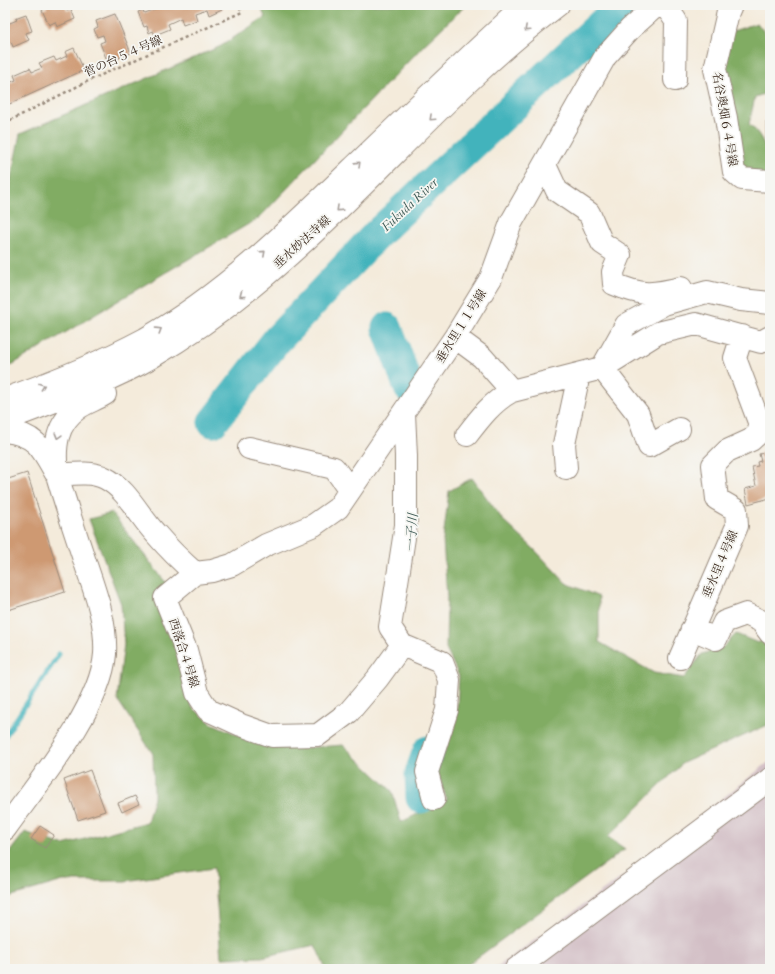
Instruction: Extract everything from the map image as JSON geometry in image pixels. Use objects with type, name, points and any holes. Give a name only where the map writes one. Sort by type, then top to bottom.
[{"type":"street","name":"垂水妙法寺線","points":[[5,400],[54,382],[88,367],[145,338],[205,299],[262,255],[453,71],[525,5]]},
{"type":"street","name":"垂水妙法寺線","points":[[5,420],[84,390],[150,358],[215,315],[249,290],[332,216],[481,72],[537,21],[558,5]]},
{"type":"street","name":"垂水里１１号線","points":[[195,573],[212,571],[232,565],[266,545],[314,525],[338,508],[455,337],[491,278],[511,223],[605,57],[630,29],[657,5]]},
{"type":"street","points":[[665,5],[676,21],[675,80]]},
{"type":"street","name":"名谷奥畑６４号線","points":[[732,5],[728,12],[715,70],[726,118],[734,172],[742,179],[770,181]]},
{"type":"street","points":[[544,165],[557,191],[589,212],[602,243],[620,256],[613,272],[614,284],[636,293],[661,293],[687,286],[740,300],[770,303]]},
{"type":"street","points":[[602,368],[626,325],[664,304],[707,292]]},
{"type":"street","points":[[467,435],[484,413],[502,396],[512,391],[602,368],[658,333],[696,324],[761,342],[770,337]]},
{"type":"street","name":"垂水里４号線","points":[[680,658],[737,526],[736,510],[717,500],[713,465],[727,451],[751,440],[762,430],[735,358],[742,336]]},
{"type":"street","points":[[455,337],[482,357],[512,391]]},
{"type":"street","points":[[5,829],[75,728],[96,690],[105,653],[102,616],[57,475],[55,454],[58,436],[64,420],[80,408],[125,381],[150,358]]},
{"type":"street","points":[[602,368],[638,414],[649,446],[679,430]]},
{"type":"street","points":[[566,468],[564,444],[577,384],[567,377]]},
{"type":"street","points":[[404,413],[406,456],[406,525],[390,627],[402,645],[442,662],[449,680],[447,710],[427,772],[434,799]]},
{"type":"street","points":[[5,431],[26,436],[36,442],[57,475]]},
{"type":"street","points":[[248,448],[334,468],[350,490]]},
{"type":"street","points":[[57,475],[88,474],[104,478],[118,486],[156,534],[179,559],[195,573]]},
{"type":"street","name":"西落合４号線","points":[[195,573],[165,598],[186,650],[197,693],[208,710],[241,725],[272,736],[318,735],[349,712],[378,678],[402,645]]},
{"type":"street","points":[[692,629],[716,639],[724,622],[746,614],[761,621],[770,633]]},
{"type":"street","points":[[516,969],[770,779]]},
{"type":"path","name":"菅の台５４号線","points":[[5,123],[90,80],[242,12],[239,5]]},
{"type":"shaded area","points":[[770,761],[770,969],[494,969],[618,880]]},
{"type":"green space","points":[[260,5],[466,5],[424,45],[259,218],[5,369],[5,207],[20,134],[221,46],[265,17]]},
{"type":"green space","points":[[757,23],[770,39],[770,92],[755,97],[749,124],[759,135],[766,149],[768,160],[770,160],[770,177],[746,170],[739,163],[722,95],[730,32]]},
{"type":"green space","points":[[472,478],[503,520],[535,550],[566,583],[599,597],[599,642],[654,673],[684,678],[702,654],[722,648],[736,634],[758,643],[770,634],[770,724],[683,763],[608,837],[625,849],[462,969],[326,969],[315,945],[262,957],[221,958],[214,868],[125,881],[63,881],[5,898],[5,858],[25,832],[63,845],[147,822],[154,797],[153,754],[117,699],[124,644],[121,604],[89,519],[112,513],[166,583],[179,658],[192,707],[211,723],[259,744],[291,749],[343,745],[392,791],[401,822],[447,800],[437,771],[456,723],[459,676],[446,649],[447,597],[443,540],[449,491]]},
{"type":"building","points":[[46,5],[65,5],[67,11],[71,9],[75,19],[57,27],[55,22],[49,25],[42,10],[47,8]]},
{"type":"building","points":[[155,5],[221,5],[222,9],[209,15],[207,9],[195,13],[197,20],[183,25],[181,18],[168,24],[170,29],[155,35],[153,31],[149,33],[147,26],[144,27],[138,12],[143,10],[144,13],[157,8]]},
{"type":"building","points":[[26,14],[32,31],[26,33],[29,40],[13,47],[11,42],[5,44],[5,25],[17,20],[15,18]]},
{"type":"building","points":[[115,14],[131,53],[114,60],[112,55],[106,58],[100,43],[105,41],[103,35],[97,37],[94,29],[98,27],[96,21]]},
{"type":"building","points":[[74,48],[84,70],[5,106],[5,82],[7,84],[16,80],[14,75],[30,68],[32,72],[42,68],[39,63],[54,57],[56,61],[67,56],[65,52]]},
{"type":"building","points":[[766,121],[770,121],[770,140],[766,139]]},
{"type":"building","points":[[770,452],[770,498],[748,504],[745,489],[756,486],[752,467],[758,466],[757,462],[761,461],[759,454]]},
{"type":"building","points":[[27,473],[65,592],[5,611],[5,480]]},
{"type":"building","points":[[90,770],[105,811],[78,820],[64,780]]},
{"type":"building","points":[[135,796],[139,804],[122,812],[118,803]]},
{"type":"building","points":[[40,826],[54,835],[45,848],[31,839]]},
{"type":"waterway","name":"Fukuda River","points":[[213,422],[277,340],[379,232],[611,15],[625,5]]},
{"type":"waterway","name":"一子川","points":[[387,328],[409,388]]},
{"type":"waterway","points":[[5,736],[59,654]]},
{"type":"waterway","name":"一子川","points":[[421,798],[420,773],[428,751]]}]
